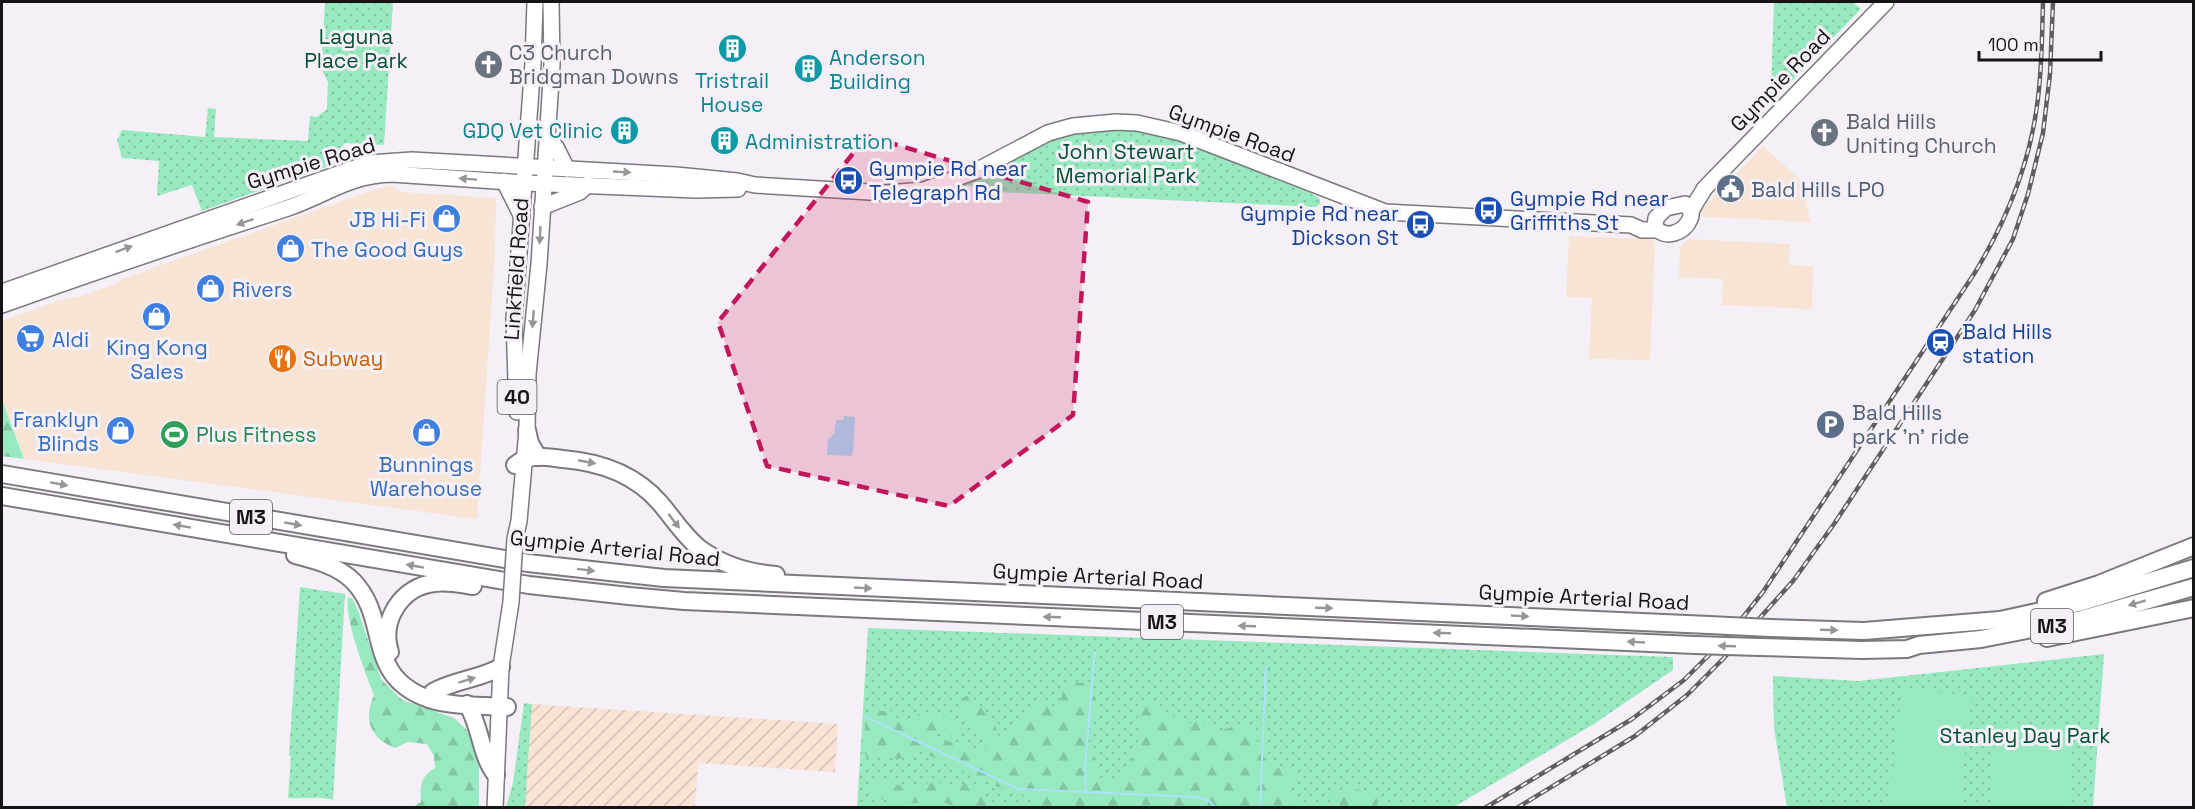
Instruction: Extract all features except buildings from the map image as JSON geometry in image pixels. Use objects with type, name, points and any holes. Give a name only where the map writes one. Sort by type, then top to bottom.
[{"type":"highway","points":[[526,430],[530,443],[525,460],[578,460],[615,470],[648,491],[660,502],[690,540],[718,559],[753,571],[786,576],[804,585]]},
{"type":"highway","name":"Gympie Arterial Road","points":[[2,474],[528,563],[664,578],[1770,628],[1864,631],[2026,615],[2078,603],[2193,568]]},
{"type":"highway","name":"Gympie Arterial Road","points":[[2,496],[493,579],[574,591],[684,601],[1695,645],[1862,650],[1907,649],[1919,645],[1980,639],[2051,626],[2193,587]]},
{"type":"highway","points":[[239,536],[258,548],[330,566],[351,580],[368,602],[387,667],[411,690],[429,699],[467,704],[503,703]]},
{"type":"highway","points":[[1977,621],[1982,616],[2029,606],[2099,584],[2193,546]]},
{"type":"highway","points":[[493,579],[473,586],[442,582],[420,586],[404,597],[392,614],[387,636],[391,657],[410,679],[433,692],[503,703]]},
{"type":"highway","points":[[1907,649],[1918,652],[2009,645],[2193,608]]},
{"type":"highway","points":[[433,692],[443,686],[489,673],[501,667]]},
{"type":"highway","points":[[467,704],[478,723],[490,766],[496,775]]},
{"type":"main road","name":"Linkfield Road","points":[[495,807],[496,775],[512,632],[515,539],[512,505],[525,460],[514,319],[528,146],[535,2]]},
{"type":"main road","name":"Linkfield Road","points":[[526,430],[528,374],[553,40],[551,2]]},
{"type":"main road","name":"Gympie Road","points":[[1686,208],[1886,2]]},
{"type":"main road","name":"Gympie Road","points":[[544,176],[567,169],[676,175],[755,185],[886,192],[924,189],[976,171],[1048,133],[1074,126],[1116,122],[1149,125],[1181,133],[1385,212],[1631,225],[1642,230],[1656,225]]},
{"type":"main road","points":[[546,137],[556,147],[567,169]]},
{"type":"main road","points":[[498,165],[528,146]]},
{"type":"main road","name":"Gympie Road","points":[[2,292],[369,163],[412,160],[498,165],[526,175],[588,184],[715,190],[755,185]]},
{"type":"main road","name":"Gympie Road","points":[[2,305],[291,207],[353,179],[392,174],[504,181],[526,175]]},
{"type":"main road","points":[[504,181],[522,217]]},
{"type":"main road","points":[[542,207],[580,192],[588,184]]},
{"type":"main road","points":[[1666,208],[1686,208],[1691,217],[1688,223],[1676,232],[1664,234],[1656,225],[1658,215],[1666,208]]},
{"type":"main road","name":"Linkfield Road","points":[[500,807],[503,703],[501,667],[512,602]]},
{"type":"highlighted area","points":[[867,136],[1088,202],[1073,415],[949,506],[767,466],[718,322]]},
{"type":"shaded area","points":[[1763,146],[1800,180],[1811,222],[1705,217],[1701,214],[1701,210]]},
{"type":"shaded area","points":[[391,186],[402,192],[496,198],[495,254],[477,519],[24,459],[2,400],[2,321],[57,301],[85,295],[120,282],[122,279],[373,190]]},
{"type":"shaded area","points":[[1569,236],[1651,239],[1655,243],[1650,360],[1589,359],[1592,298],[1566,297]]},
{"type":"shaded area","points":[[1690,239],[1790,244],[1789,265],[1813,266],[1812,309],[1722,305],[1723,279],[1679,277],[1680,248]]},
{"type":"shaded area","points":[[532,704],[838,724],[835,772],[698,763],[695,807],[525,808]]},
{"type":"green space","name":"Laguna Place Park","points":[[325,2],[393,2],[384,145],[345,143],[330,160],[329,166],[202,211],[192,185],[157,196],[159,161],[122,158],[117,140],[122,130],[205,137],[208,108],[216,109],[214,137],[308,141],[310,116],[317,117],[327,109],[328,82],[321,68]]},
{"type":"green space","points":[[1774,2],[1853,2],[1861,9],[1776,97],[1771,92]]},
{"type":"green space","name":"John Stewart Memorial Park","points":[[1129,128],[1190,142],[1306,190],[1320,199],[1320,204],[1316,207],[977,191],[972,186],[960,188],[956,194],[945,192],[1064,133]]},
{"type":"green space","points":[[2,400],[24,459],[2,456]]},
{"type":"green space","points":[[300,587],[345,594],[333,800],[288,798]]},
{"type":"green space","points":[[348,598],[352,598],[358,610],[381,679],[402,700],[454,718],[467,730],[479,761],[479,807],[413,807],[421,802],[424,778],[435,768],[434,756],[427,744],[408,742],[395,748],[386,744],[374,733],[369,720],[369,712],[374,695],[352,632]]},
{"type":"green space","points":[[868,628],[1673,657],[1673,670],[1594,724],[1454,807],[857,808]]},
{"type":"green space","name":"Stanley Day Park","points":[[2104,654],[2093,807],[1787,807],[1774,728],[1773,676],[1858,681]]},
{"type":"green space","points":[[1066,682],[1084,683],[1094,692],[1098,712],[1087,722],[1085,735],[1094,750],[1094,766],[1102,780],[1115,780],[1134,756],[1140,738],[1138,702],[1152,700],[1182,724],[1211,723],[1212,732],[1233,727],[1249,727],[1256,736],[1259,753],[1276,767],[1297,769],[1298,779],[1291,783],[1284,792],[1297,797],[1305,807],[1035,807],[1027,795],[1014,794],[919,751],[897,760],[882,755],[867,758],[864,752],[865,722],[875,711],[892,711],[895,717],[907,720],[922,712],[941,712],[950,719],[959,721],[961,732],[954,737],[946,733],[934,734],[936,740],[961,743],[969,751],[987,749],[985,738],[969,718],[961,712],[958,702],[967,695],[976,701],[994,720],[998,736],[1012,729],[1025,712],[1040,700],[1055,707],[1061,698]]},
{"type":"green space","points":[[1902,690],[1972,695],[1959,807],[1889,807]]},
{"type":"green space","points":[[524,703],[532,704],[525,807],[506,807],[513,783]]},
{"type":"green space","points":[[1997,722],[2073,727],[2067,807],[1991,807]]},
{"type":"green space","points":[[879,778],[904,787],[936,782],[957,788],[968,782],[984,786],[987,807],[956,807],[943,802],[899,804],[872,796],[870,784]]},
{"type":"green space","points":[[1346,786],[1376,795],[1378,807],[1341,807],[1334,795]]},
{"type":"water","points":[[844,416],[855,417],[853,452],[851,456],[827,455],[828,439],[834,434],[836,420],[843,420]]},
{"type":"waterway","points":[[1086,791],[1085,767],[1095,652]]},
{"type":"waterway","points":[[1260,808],[1266,666]]},
{"type":"waterway","points":[[866,717],[1019,789],[1196,797],[1209,801],[1216,808]]},
{"type":"railway","points":[[1485,808],[1632,719],[1684,680],[1728,636],[1763,592],[1974,274],[1997,233],[2016,189],[2035,121],[2040,74],[2043,2]]},
{"type":"railway","points":[[1517,808],[1635,736],[1687,695],[1723,659],[1793,581],[1834,524],[1975,310],[2013,239],[2028,194],[2043,133],[2050,74],[2053,2]]},
{"type":"place","name":"Tristrail House","points":[[732,49]]},
{"type":"place","name":"C3 Church Bridgman Downs","points":[[488,64]]},
{"type":"place","name":"Anderson Building","points":[[808,69]]},
{"type":"place","name":"GDQ Vet Clinic","points":[[624,130]]},
{"type":"place","name":"Bald Hills Uniting Church","points":[[1825,133]]},
{"type":"place","name":"Administration","points":[[724,141]]},
{"type":"place","name":"Gympie Rd near Telegraph Rd","points":[[848,180]]},
{"type":"place","name":"Bald Hills LPO","points":[[1730,189]]},
{"type":"place","name":"Gympie Rd near Griffiths St","points":[[1489,210]]},
{"type":"place","name":"JB Hi-Fi","points":[[447,219]]},
{"type":"place","name":"Gympie Rd near Dickson St","points":[[1420,225]]},
{"type":"place","name":"The Good Guys","points":[[290,249]]},
{"type":"place","name":"Rivers","points":[[211,289]]},
{"type":"place","name":"King Kong Sales","points":[[157,316]]},
{"type":"place","name":"Aldi","points":[[31,339]]},
{"type":"place","name":"Bald Hills station","points":[[1941,343]]},
{"type":"place","name":"Subway","points":[[282,358]]},
{"type":"place","name":"Bald Hills park 'n' ride","points":[[1831,424]]},
{"type":"place","name":"Franklyn Blinds","points":[[120,431]]},
{"type":"place","name":"Bunnings Warehouse","points":[[426,433]]},
{"type":"place","name":"Plus Fitness","points":[[175,434]]}]
